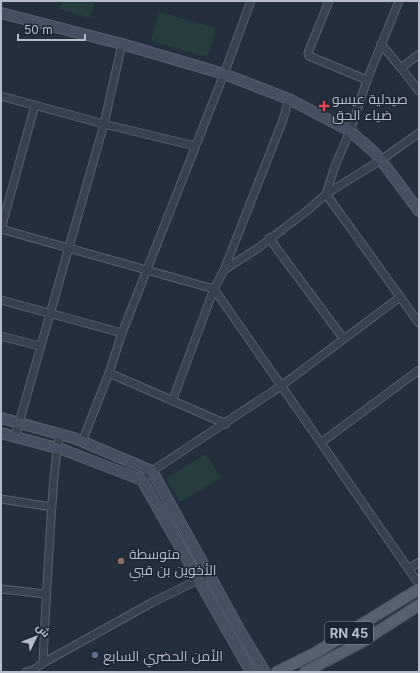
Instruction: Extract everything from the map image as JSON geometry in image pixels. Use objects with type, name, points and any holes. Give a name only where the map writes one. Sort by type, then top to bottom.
[{"type":"main road","points":[[1,14],[122,44],[224,74],[289,99],[350,131],[381,160],[419,211]]},
{"type":"main road","points":[[1,418],[60,434],[152,471],[240,631],[265,672]]},
{"type":"main road","points":[[1,433],[57,449],[142,480],[251,672]]},
{"type":"main road","name":"RN 45","points":[[276,672],[318,652],[419,589]]},
{"type":"main road","name":"RN 45","points":[[305,672],[360,643],[419,605]]},
{"type":"street","points":[[82,442],[109,373],[122,333],[224,74],[251,1]]},
{"type":"street","points":[[329,1],[308,53],[309,56],[367,80]]},
{"type":"street","points":[[326,194],[335,166],[350,131],[367,80],[400,1]]},
{"type":"street","points":[[15,437],[104,124],[122,44]]},
{"type":"street","points":[[381,44],[419,91]]},
{"type":"street","points":[[401,68],[419,54]]},
{"type":"street","points":[[1,96],[104,124],[195,146]]},
{"type":"street","points":[[172,399],[214,289],[224,270],[283,120],[289,99]]},
{"type":"street","points":[[35,105],[1,229],[214,289],[281,386],[322,442],[419,584]]},
{"type":"street","points":[[224,270],[258,248],[308,210],[326,194],[381,160],[419,133]]},
{"type":"street","points":[[326,194],[419,323]]},
{"type":"street","points":[[270,238],[343,338]]},
{"type":"street","points":[[142,480],[152,471],[226,424],[281,386],[343,338],[400,297]]},
{"type":"street","points":[[1,300],[122,333]]},
{"type":"street","points":[[1,336],[40,346]]},
{"type":"street","points":[[322,442],[419,370]]},
{"type":"street","points":[[109,373],[172,399],[226,424]]},
{"type":"street","points":[[43,663],[52,508],[57,449],[60,434]]},
{"type":"street","points":[[1,499],[52,508]]},
{"type":"street","points":[[409,569],[419,562]]},
{"type":"street","points":[[26,672],[35,670],[43,663],[153,602],[209,575]]},
{"type":"street","points":[[1,589],[46,594]]},
{"type":"green space","points":[[62,1],[95,1],[90,18],[60,9]]},
{"type":"green space","points":[[159,12],[216,28],[208,57],[151,41]]},
{"type":"green space","points":[[206,454],[221,478],[180,502],[166,478]]},
{"type":"place","name":"صيدلية عيسو ضياء الحق","points":[[324,106]]},
{"type":"place","name":"متوسطة الأخوين بن قبي","points":[[121,561]]},
{"type":"place","name":"الأمن الحضري السابع","points":[[95,655]]}]
